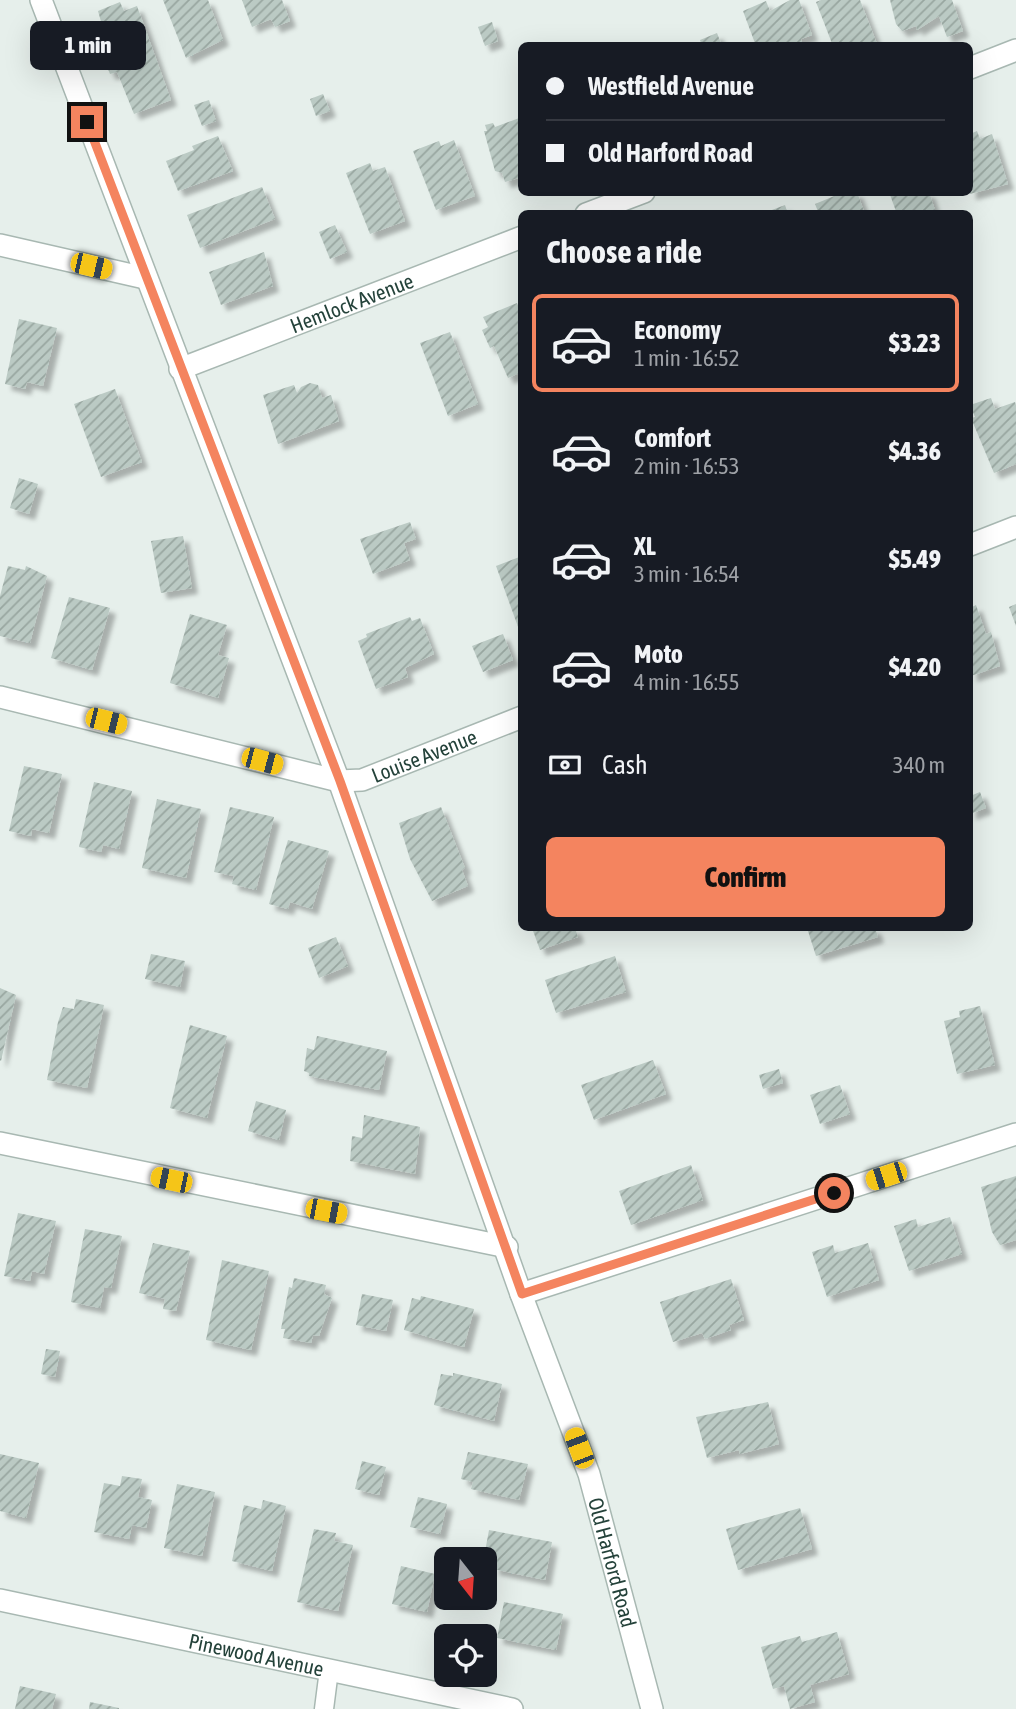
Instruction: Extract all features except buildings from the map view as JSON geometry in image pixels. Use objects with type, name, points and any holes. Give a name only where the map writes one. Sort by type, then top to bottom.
[{"type":"street","name":"Old Harford Road","points":[[41,0],[145,278],[340,781],[522,1294],[589,1474],[652,1709]]},
{"type":"street","points":[[973,67],[1016,50]]},
{"type":"street","points":[[597,210],[633,196]]},
{"type":"street","name":"Hemlock Avenue","points":[[180,369],[518,239]]},
{"type":"street","points":[[0,245],[145,278]]},
{"type":"street","points":[[973,544],[1016,527]]},
{"type":"street","name":"Louise Avenue","points":[[0,697],[340,781],[362,780],[518,719]]},
{"type":"street","points":[[522,1294],[1016,1133]]},
{"type":"street","points":[[0,1143],[507,1247]]},
{"type":"street","name":"Pinewood Avenue","points":[[0,1600],[512,1709]]},
{"type":"lane","points":[[324,1709],[329,1670]]},
{"type":"route","points":[[87,122],[340,781],[522,1294],[834,1193]]}]
